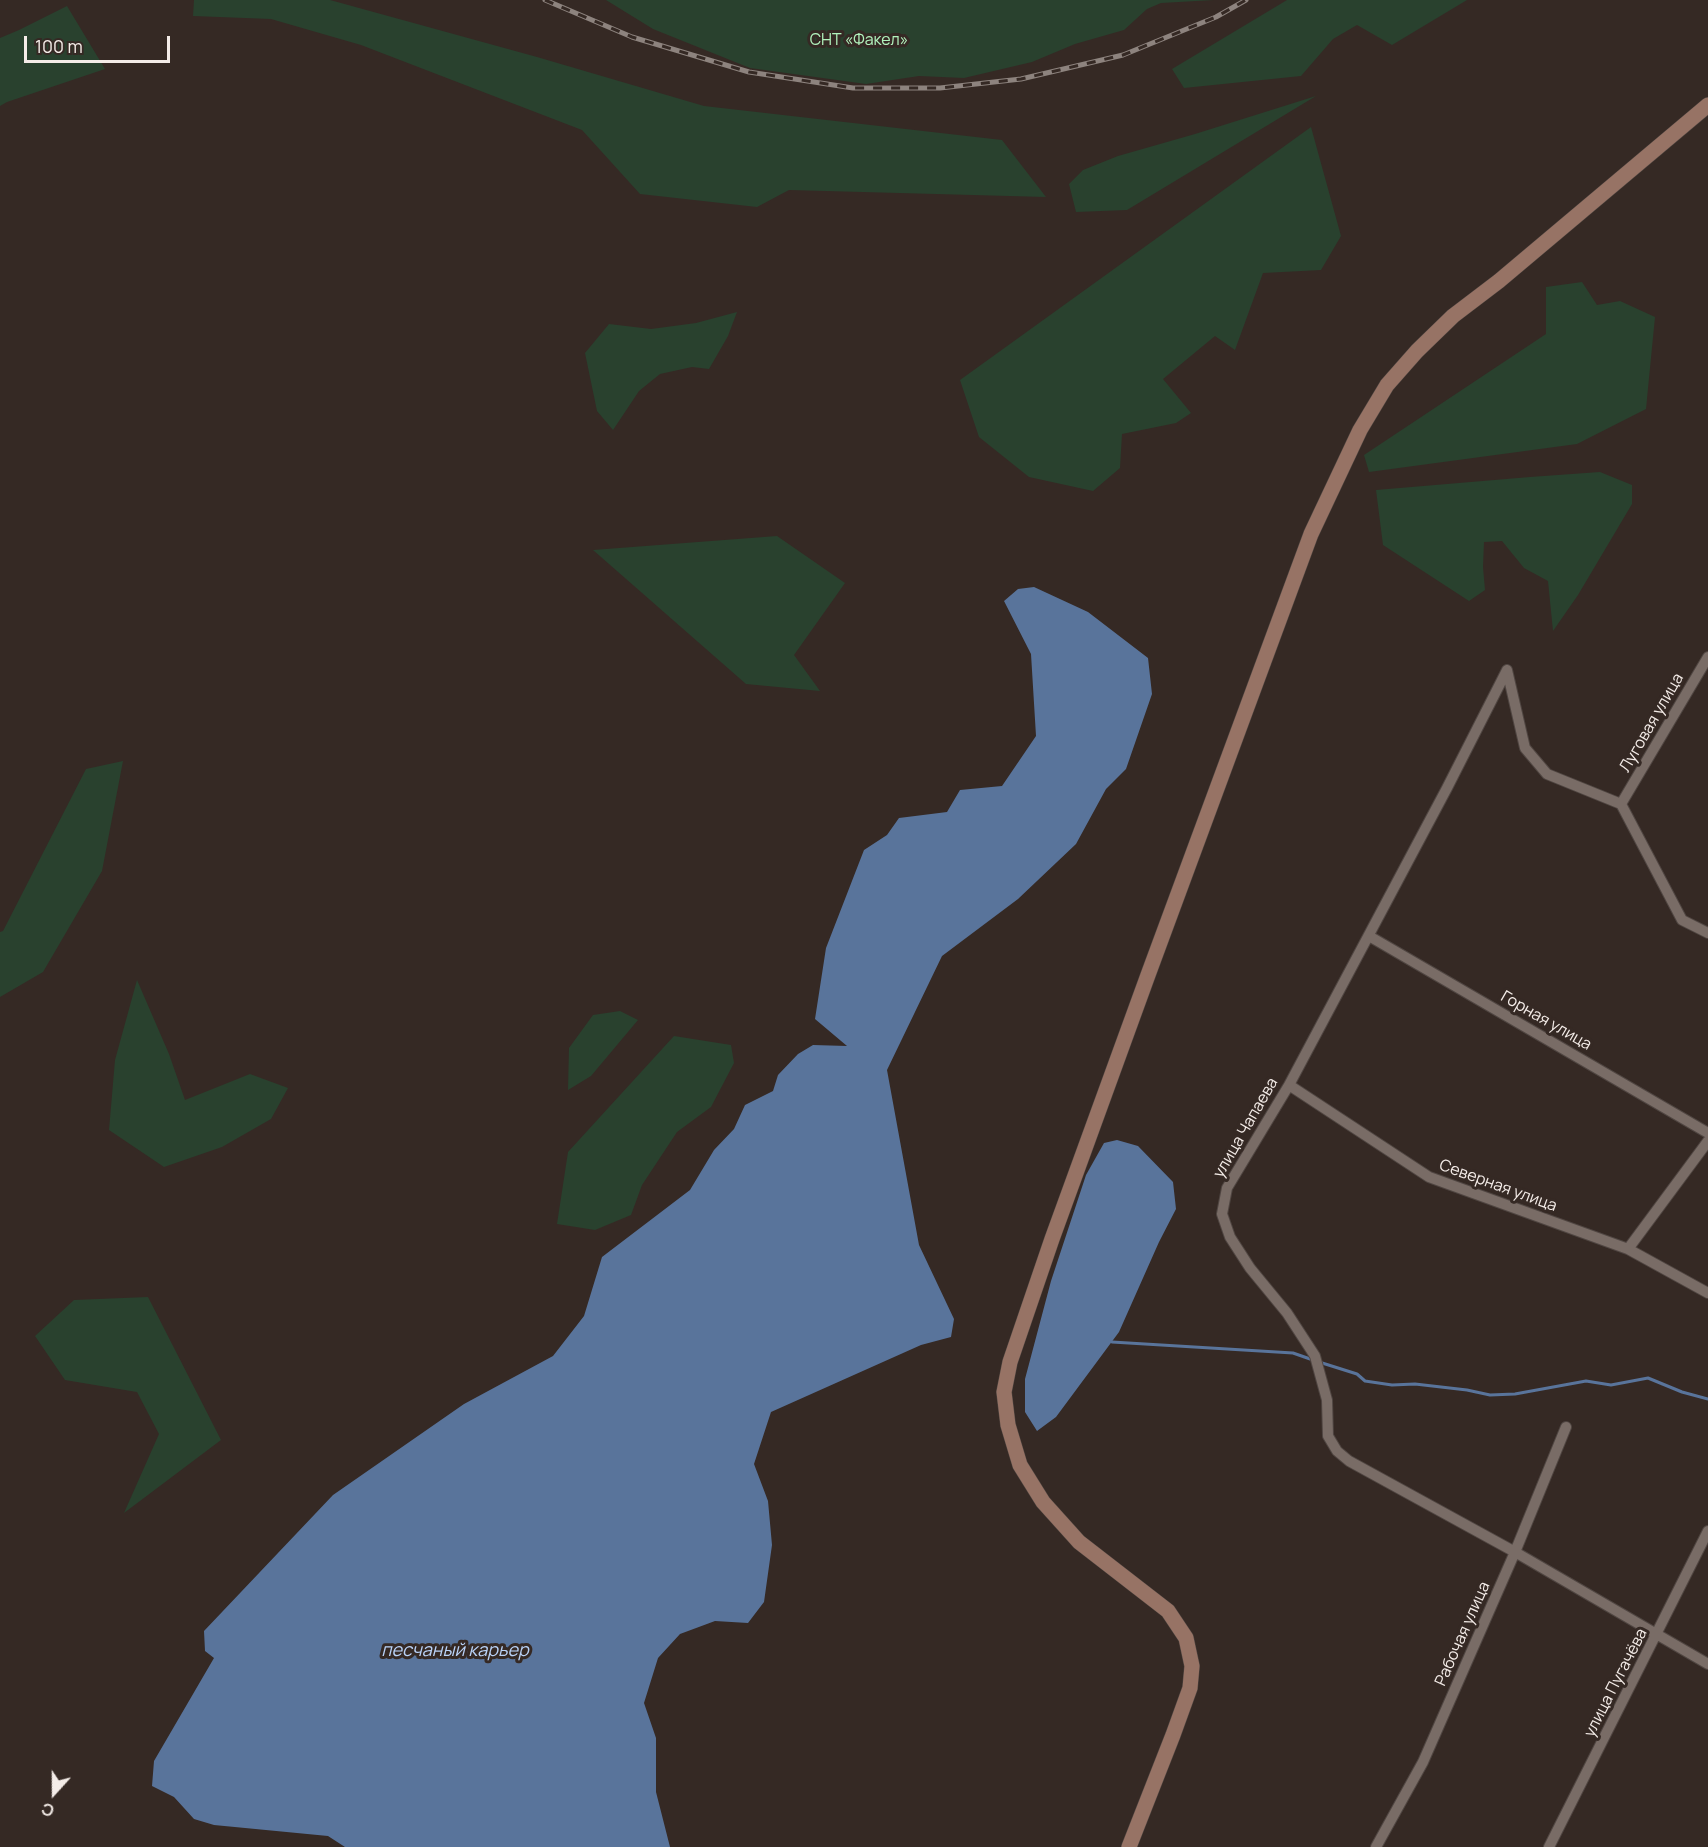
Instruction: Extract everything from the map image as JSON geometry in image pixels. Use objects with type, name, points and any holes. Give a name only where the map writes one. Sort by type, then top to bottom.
[{"type":"street","points":[[1129,1847],[1190,1688],[1192,1666],[1186,1638],[1168,1611],[1079,1542],[1043,1502],[1020,1465],[1008,1425],[1004,1392],[1010,1362],[1068,1195],[1311,534],[1360,430],[1387,385],[1417,351],[1453,316],[1708,105]]},
{"type":"street","name":"Луговая улица","points":[[1621,804],[1708,657]]},
{"type":"street","name":"улица Чапаева","points":[[1621,804],[1547,774],[1525,748],[1507,670],[1289,1085],[1227,1188],[1222,1214],[1230,1237],[1250,1268],[1287,1313],[1315,1356],[1327,1400],[1328,1436],[1337,1451],[1349,1461],[1515,1552],[1708,1664]]},
{"type":"street","points":[[1621,804],[1682,920],[1708,933]]},
{"type":"street","name":"Горная улица","points":[[1369,936],[1708,1133]]},
{"type":"street","name":"Северная улица","points":[[1289,1085],[1428,1177],[1628,1249],[1708,1293]]},
{"type":"street","points":[[1628,1249],[1708,1141]]},
{"type":"street","name":"Рабочая улица","points":[[1376,1847],[1423,1762],[1515,1552],[1566,1427]]},
{"type":"street","name":"улица Пугачёва","points":[[1549,1847],[1708,1531]]},
{"type":"green space","points":[[194,0],[330,0],[704,106],[1002,140],[1046,197],[789,190],[757,207],[640,194],[582,130],[361,45],[271,19],[193,16]]},
{"type":"green space","name":"СНТ «Факел»","points":[[606,0],[1214,0],[1161,3],[1147,9],[1124,30],[1075,44],[1032,62],[964,78],[919,76],[866,84],[750,68],[653,29]]},
{"type":"green space","points":[[1287,0],[1467,0],[1392,45],[1357,25],[1333,39],[1301,76],[1184,88],[1172,69]]},
{"type":"green space","points":[[67,6],[105,69],[0,106],[0,38]]},
{"type":"green space","points":[[1316,96],[1127,210],[1076,212],[1069,184],[1083,170],[1118,156]]},
{"type":"green space","points":[[1311,127],[1341,236],[1321,270],[1263,273],[1235,350],[1215,336],[1163,379],[1191,413],[1176,423],[1122,434],[1120,468],[1093,491],[1029,477],[979,437],[960,380]]},
{"type":"green space","points":[[1582,282],[1597,305],[1620,301],[1655,317],[1646,409],[1577,444],[1369,472],[1364,455],[1546,334],[1546,287]]},
{"type":"green space","points":[[737,312],[728,336],[709,369],[692,367],[660,374],[639,391],[613,430],[597,411],[585,353],[609,324],[651,329],[696,323]]},
{"type":"green space","points":[[1600,472],[1632,485],[1632,504],[1578,595],[1553,631],[1548,581],[1524,568],[1502,541],[1484,542],[1485,590],[1469,601],[1383,545],[1376,490]]},
{"type":"green space","points":[[777,536],[845,583],[794,655],[820,691],[746,684],[593,550]]},
{"type":"green space","points":[[123,761],[102,871],[43,972],[0,997],[0,932],[3,931],[86,769]]},
{"type":"green space","points":[[137,980],[169,1054],[185,1100],[250,1074],[288,1088],[271,1119],[222,1147],[164,1167],[109,1130],[115,1060]]},
{"type":"green space","points":[[620,1011],[638,1020],[591,1076],[568,1090],[569,1048],[593,1015]]},
{"type":"green space","points":[[674,1036],[731,1045],[734,1063],[711,1107],[677,1132],[642,1185],[631,1215],[595,1230],[557,1224],[568,1152]]},
{"type":"green space","points":[[148,1297],[221,1440],[124,1513],[159,1434],[137,1392],[65,1380],[35,1336],[74,1300]]},
{"type":"water","name":"песчаный карьер","points":[[1034,587],[1088,612],[1148,658],[1152,694],[1126,769],[1106,789],[1076,844],[1018,899],[942,956],[887,1070],[919,1245],[954,1319],[951,1337],[921,1345],[771,1412],[754,1464],[768,1501],[772,1545],[764,1602],[748,1623],[715,1621],[680,1634],[658,1658],[644,1703],[656,1738],[656,1792],[670,1847],[345,1847],[328,1836],[214,1825],[194,1819],[174,1797],[152,1786],[154,1761],[214,1658],[205,1651],[204,1631],[333,1495],[464,1404],[553,1356],[584,1316],[602,1257],[690,1190],[714,1150],[734,1129],[745,1105],[773,1091],[778,1075],[798,1054],[813,1045],[847,1046],[815,1019],[826,948],[864,850],[887,835],[899,818],[947,812],[960,790],[1002,786],[1036,736],[1031,654],[1004,601],[1018,589]]},
{"type":"water","points":[[1117,1140],[1138,1146],[1173,1182],[1176,1209],[1119,1332],[1056,1417],[1037,1431],[1025,1412],[1025,1379],[1051,1281],[1086,1175],[1104,1143]]},
{"type":"waterway","points":[[1112,1342],[1293,1353],[1313,1360]]},
{"type":"waterway","points":[[1319,1362],[1357,1374],[1365,1381],[1392,1385],[1415,1384],[1490,1395],[1515,1394],[1586,1381],[1611,1385],[1648,1378],[1682,1392],[1708,1399]]},
{"type":"railway","points":[[545,0],[632,37],[749,72],[853,88],[940,88],[1021,79],[1123,55],[1216,17],[1246,0]]}]
